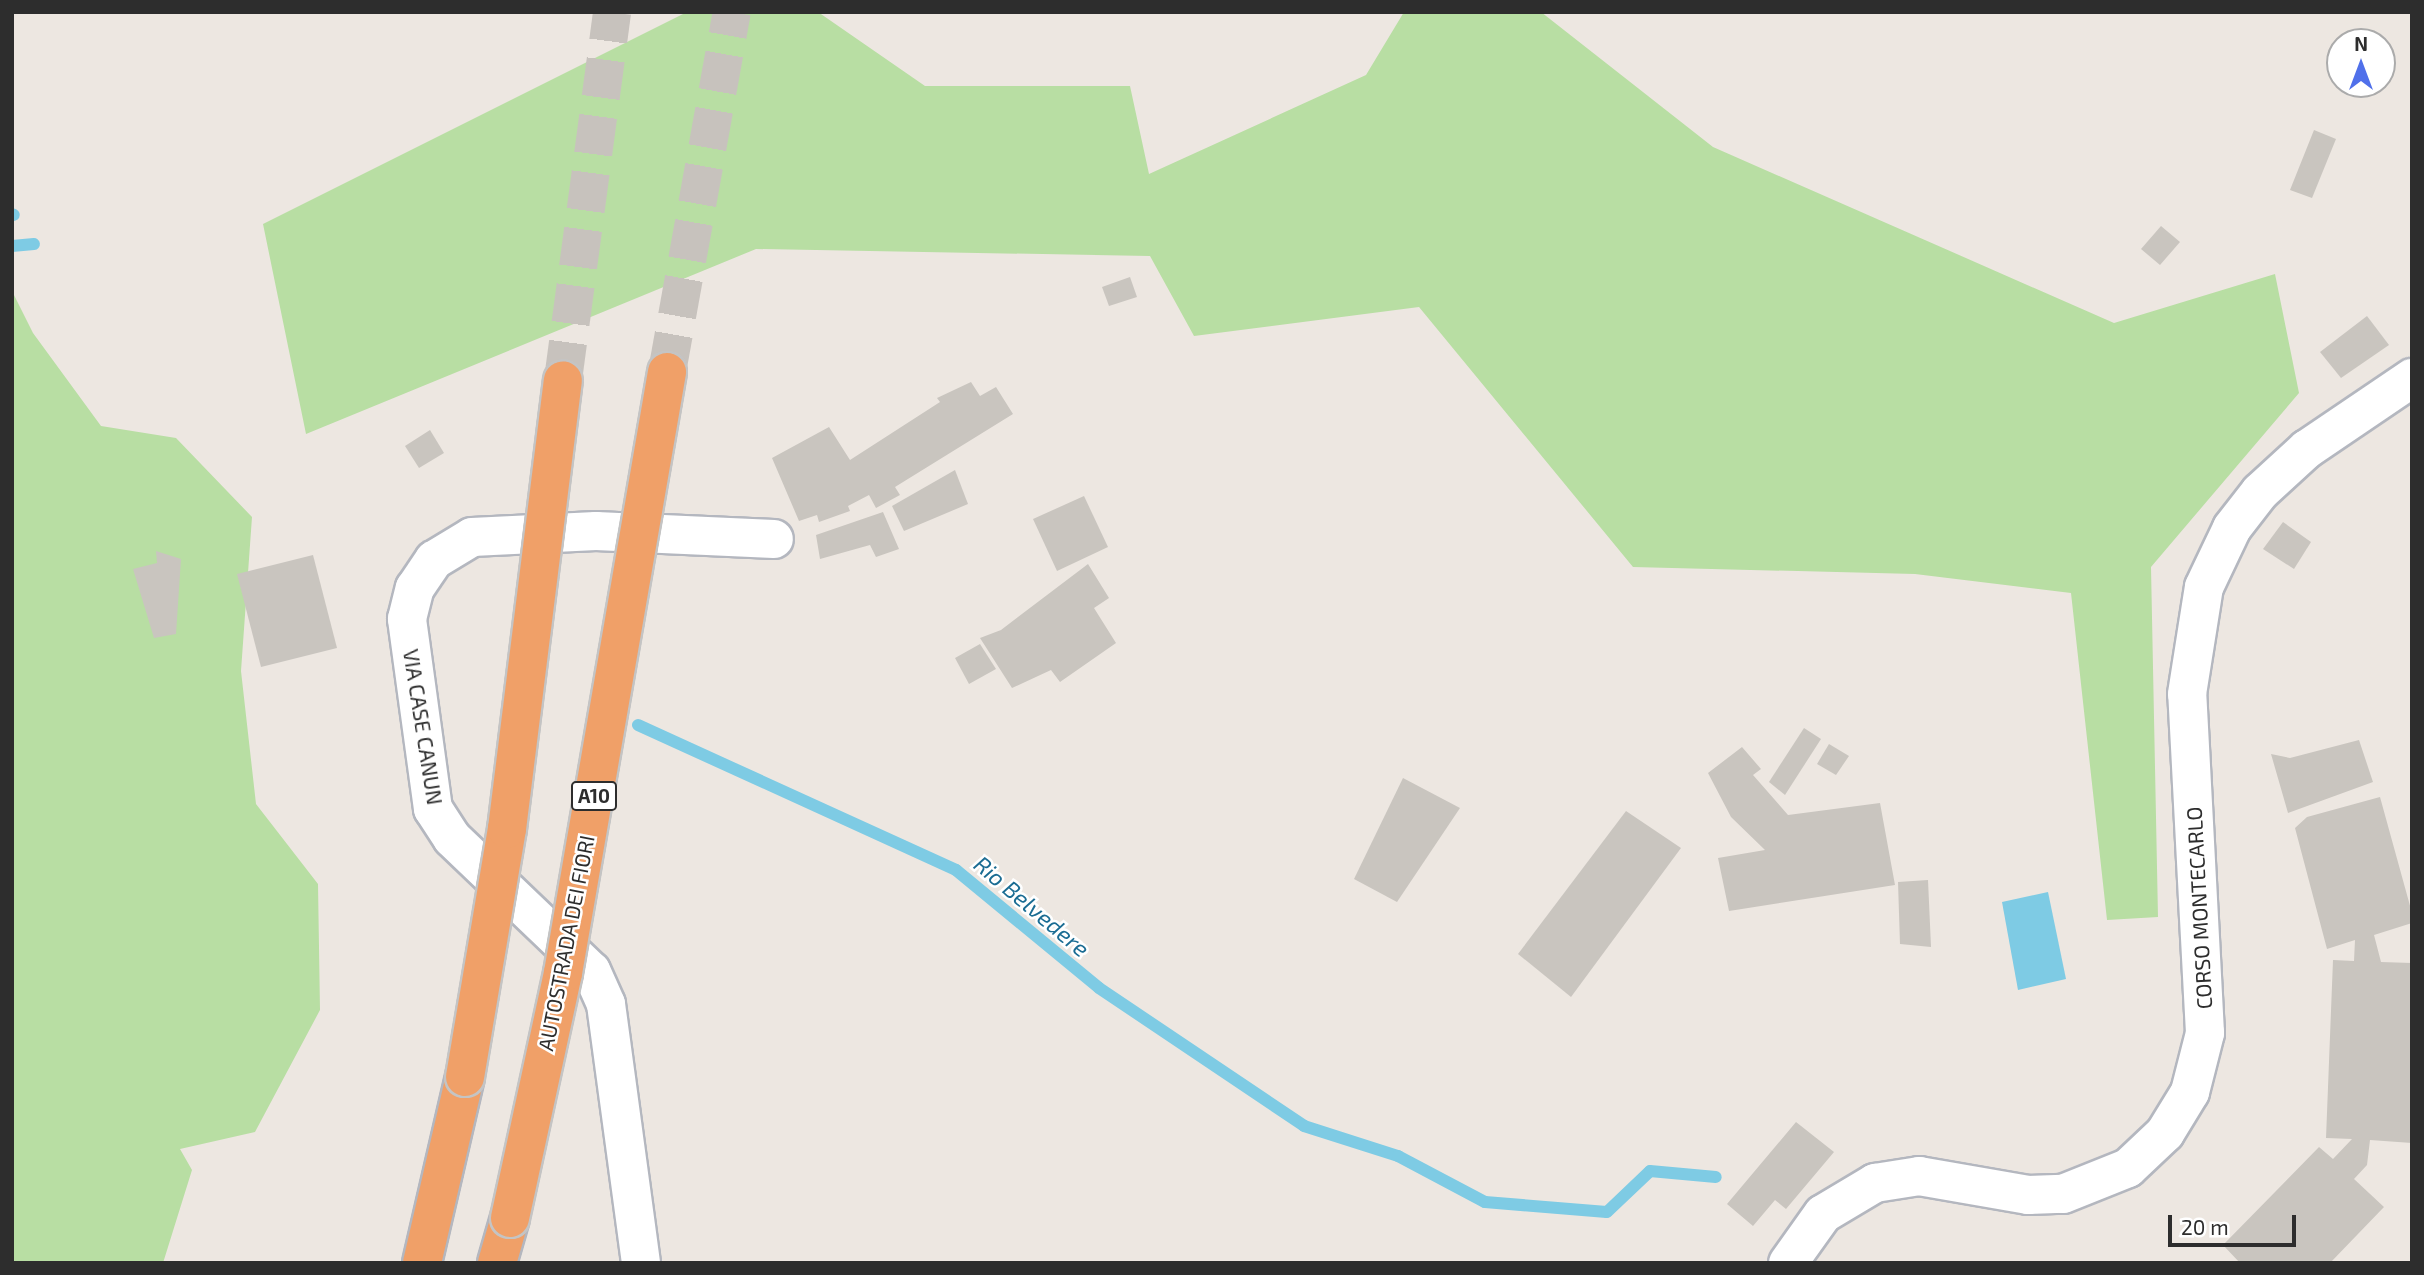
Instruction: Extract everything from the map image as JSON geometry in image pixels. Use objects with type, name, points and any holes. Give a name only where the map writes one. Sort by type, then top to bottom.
[{"type":"highway","name":"AUTOSTRADA DEI FIORI","points":[[497,1263],[510,1218],[563,973],[667,372]]},
{"type":"highway","points":[[422,1263],[464,1077],[507,829],[563,380]]},
{"type":"main road","name":"CORSO MONTECARLO","points":[[1788,1263],[1824,1214],[1875,1183],[1919,1176],[2028,1195],[2063,1194],[2128,1168],[2165,1133],[2190,1092],[2205,1034],[2187,694],[2204,587],[2232,528],[2267,485],[2307,449],[2412,378]]},
{"type":"main road","name":"VIA CASE CANUN","points":[[641,1263],[606,1004],[592,971],[452,838],[433,810],[407,619],[415,588],[434,560],[472,537],[596,531],[774,539]]},
{"type":"green space","points":[[687,12],[818,12],[925,86],[1130,86],[1149,174],[1366,75],[1404,12],[1541,12],[1713,147],[2114,323],[2275,274],[2299,393],[2151,567],[2158,917],[2107,920],[2071,593],[1915,574],[1633,567],[1419,307],[1194,336],[1150,256],[756,249],[306,434],[263,224]]},
{"type":"green space","points":[[12,291],[33,333],[101,426],[176,438],[252,517],[241,671],[256,804],[318,884],[320,1010],[255,1132],[180,1149],[192,1170],[163,1263],[12,1263]]},
{"type":"water","points":[[2048,892],[2066,979],[2018,990],[2002,902]]},
{"type":"building","points":[[2314,130],[2336,139],[2312,198],[2290,190]]},
{"type":"building","points":[[2161,226],[2180,242],[2160,265],[2141,249]]},
{"type":"building","points":[[1130,277],[1137,297],[1109,306],[1102,287]]},
{"type":"building","points":[[2367,316],[2389,345],[2341,378],[2320,352]]},
{"type":"building","points":[[971,382],[980,396],[996,387],[1013,414],[895,487],[900,495],[876,508],[869,495],[848,506],[850,511],[819,522],[817,515],[799,521],[772,458],[829,427],[850,460],[940,402],[937,398]]},
{"type":"building","points":[[430,430],[444,453],[419,468],[405,446]]},
{"type":"building","points":[[955,470],[968,504],[904,531],[892,506]]},
{"type":"building","points":[[1084,496],[1108,547],[1057,571],[1033,519]]},
{"type":"building","points":[[883,512],[899,549],[876,557],[870,545],[820,559],[816,535]]},
{"type":"building","points":[[2283,522],[2311,542],[2294,569],[2263,549]]},
{"type":"building","points":[[156,551],[181,559],[176,634],[154,638],[133,569],[157,563]]},
{"type":"building","points":[[313,555],[337,648],[261,667],[237,574]]},
{"type":"building","points":[[1088,564],[1109,598],[1094,608],[1116,643],[1060,682],[1051,670],[1012,688],[980,638],[1001,630]]},
{"type":"building","points":[[980,644],[996,669],[969,684],[955,658]]},
{"type":"building","points":[[1804,728],[1821,739],[1785,795],[1769,782]]},
{"type":"building","points":[[2359,740],[2373,782],[2288,813],[2271,754],[2290,758]]},
{"type":"building","points":[[1829,744],[1849,756],[1836,775],[1817,764]]},
{"type":"building","points":[[1742,747],[1761,769],[1753,775],[1788,815],[1880,803],[1895,885],[1729,911],[1718,858],[1765,850],[1731,817],[1708,773]]},
{"type":"building","points":[[1403,778],[1460,808],[1397,902],[1354,879]]},
{"type":"building","points":[[2380,797],[2412,913],[2412,923],[2374,935],[2381,962],[2412,963],[2412,1143],[2370,1140],[2367,1165],[2354,1179],[2384,1207],[2330,1263],[2240,1263],[2223,1245],[2319,1147],[2333,1159],[2352,1139],[2326,1138],[2333,960],[2354,961],[2355,940],[2327,949],[2295,828],[2307,817]]},
{"type":"building","points":[[1626,811],[1681,848],[1571,997],[1518,954]]},
{"type":"building","points":[[1928,880],[1931,947],[1900,944],[1898,882]]},
{"type":"building","points":[[1796,1122],[1834,1152],[1786,1209],[1775,1200],[1753,1226],[1727,1204]]},
{"type":"waterway","points":[[12,246],[34,244]]},
{"type":"waterway","name":"Rio Belvedere","points":[[638,725],[956,870],[1099,988],[1304,1126],[1398,1156],[1485,1202],[1607,1212],[1650,1171],[1716,1177]]},
{"type":"tunnel","points":[[563,380],[612,12]]},
{"type":"tunnel","points":[[667,372],[732,12]]}]
